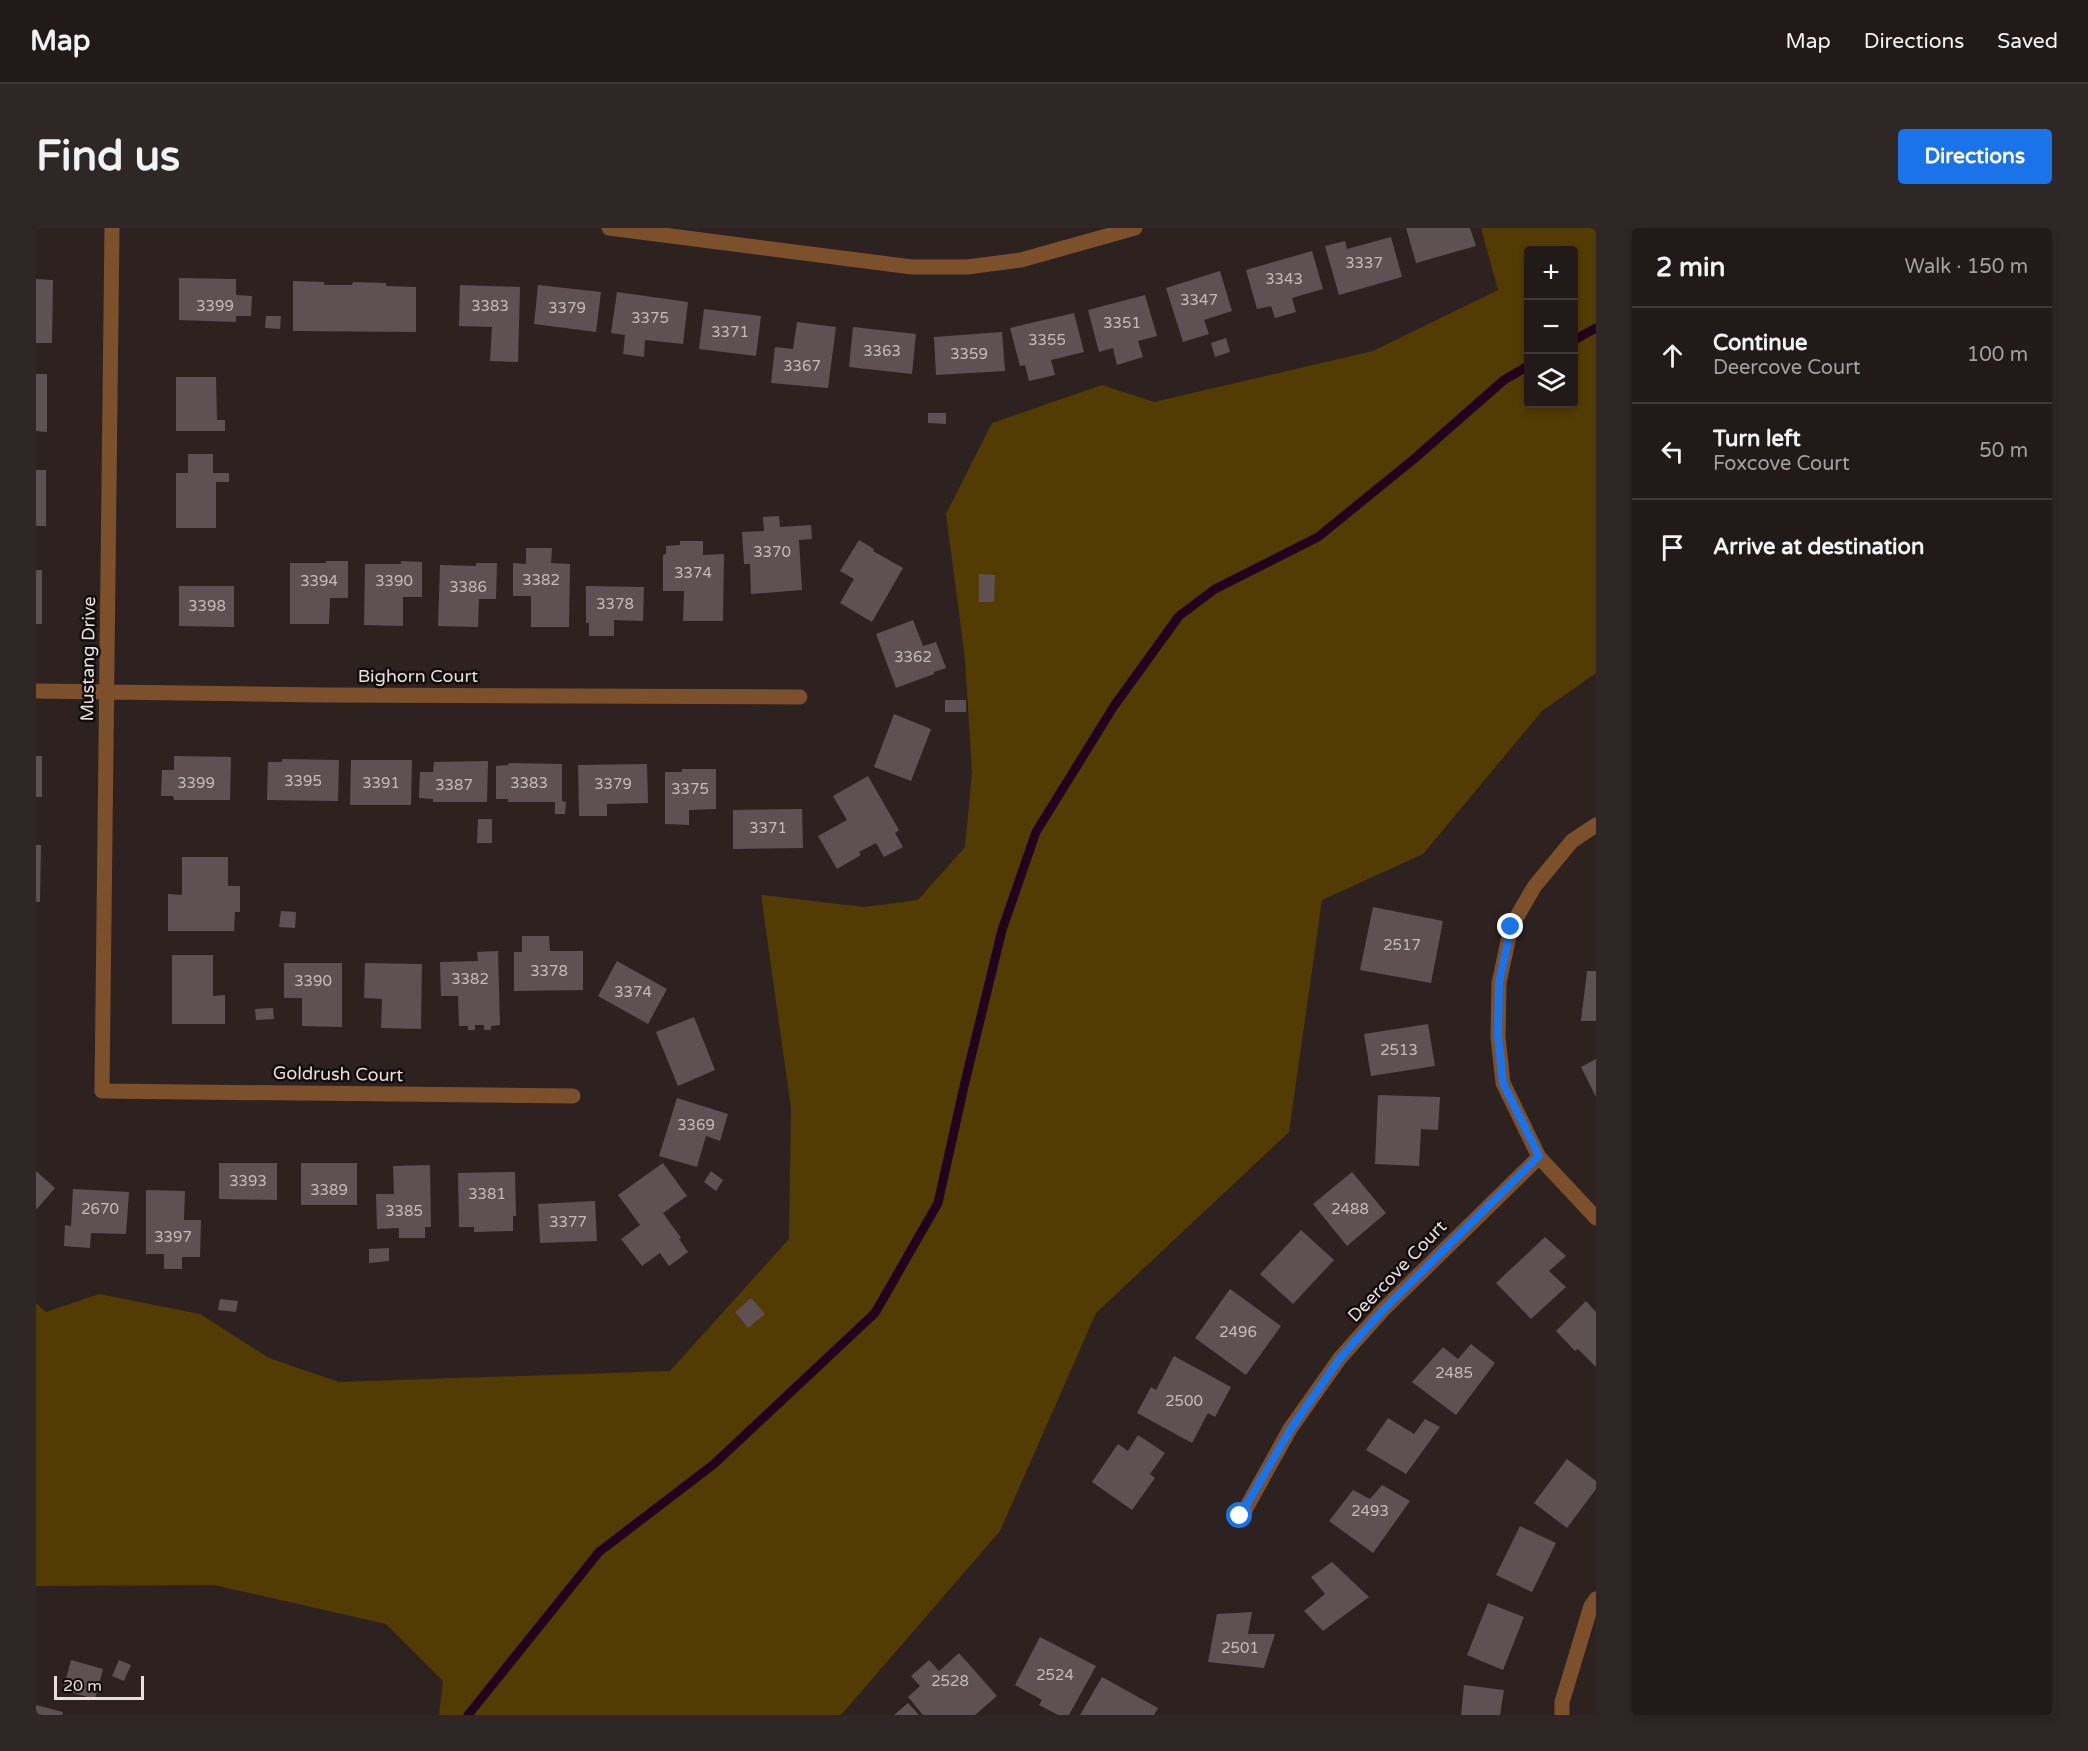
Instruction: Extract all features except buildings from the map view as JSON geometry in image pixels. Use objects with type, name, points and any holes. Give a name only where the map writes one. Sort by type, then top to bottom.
[{"type":"street","name":"Mustang Drive","points":[[102,1090],[112,228]]},
{"type":"street","points":[[609,228],[912,267],[967,267],[1021,260],[1136,228]]},
{"type":"street","name":"Bighorn Court","points":[[36,691],[800,697]]},
{"type":"street","points":[[1596,825],[1572,841],[1534,887],[1511,927],[1499,983],[1498,1036],[1503,1083],[1539,1156],[1596,1218]]},
{"type":"street","name":"Goldrush Court","points":[[102,1090],[573,1096]]},
{"type":"street","name":"Deercove Court","points":[[1240,1516],[1290,1430],[1340,1358],[1384,1309],[1539,1156]]},
{"type":"street","points":[[1562,1715],[1562,1702],[1591,1606],[1596,1599]]},
{"type":"shaded area","points":[[1481,228],[1596,228],[1596,673],[1542,711],[1423,854],[1322,900],[1289,1132],[1096,1313],[1000,1531],[841,1715],[439,1715],[443,1681],[386,1624],[214,1585],[36,1586],[36,1303],[46,1312],[99,1294],[200,1314],[269,1358],[339,1382],[670,1371],[789,1239],[791,1108],[761,895],[864,907],[918,900],[965,847],[972,773],[965,659],[946,514],[992,423],[1102,385],[1154,402],[1373,351],[1498,290]]},
{"type":"waterway","points":[[1578,338],[1596,328]]},
{"type":"waterway","points":[[468,1715],[599,1552],[714,1464],[875,1313],[938,1203],[1002,930],[1036,832],[1114,706],[1179,616],[1215,589],[1318,537],[1414,459],[1504,380],[1524,368]]},
{"type":"route","points":[[1240,1516],[1290,1430],[1340,1358],[1384,1309],[1539,1156],[1503,1083],[1498,1036],[1499,983],[1511,927]]}]
